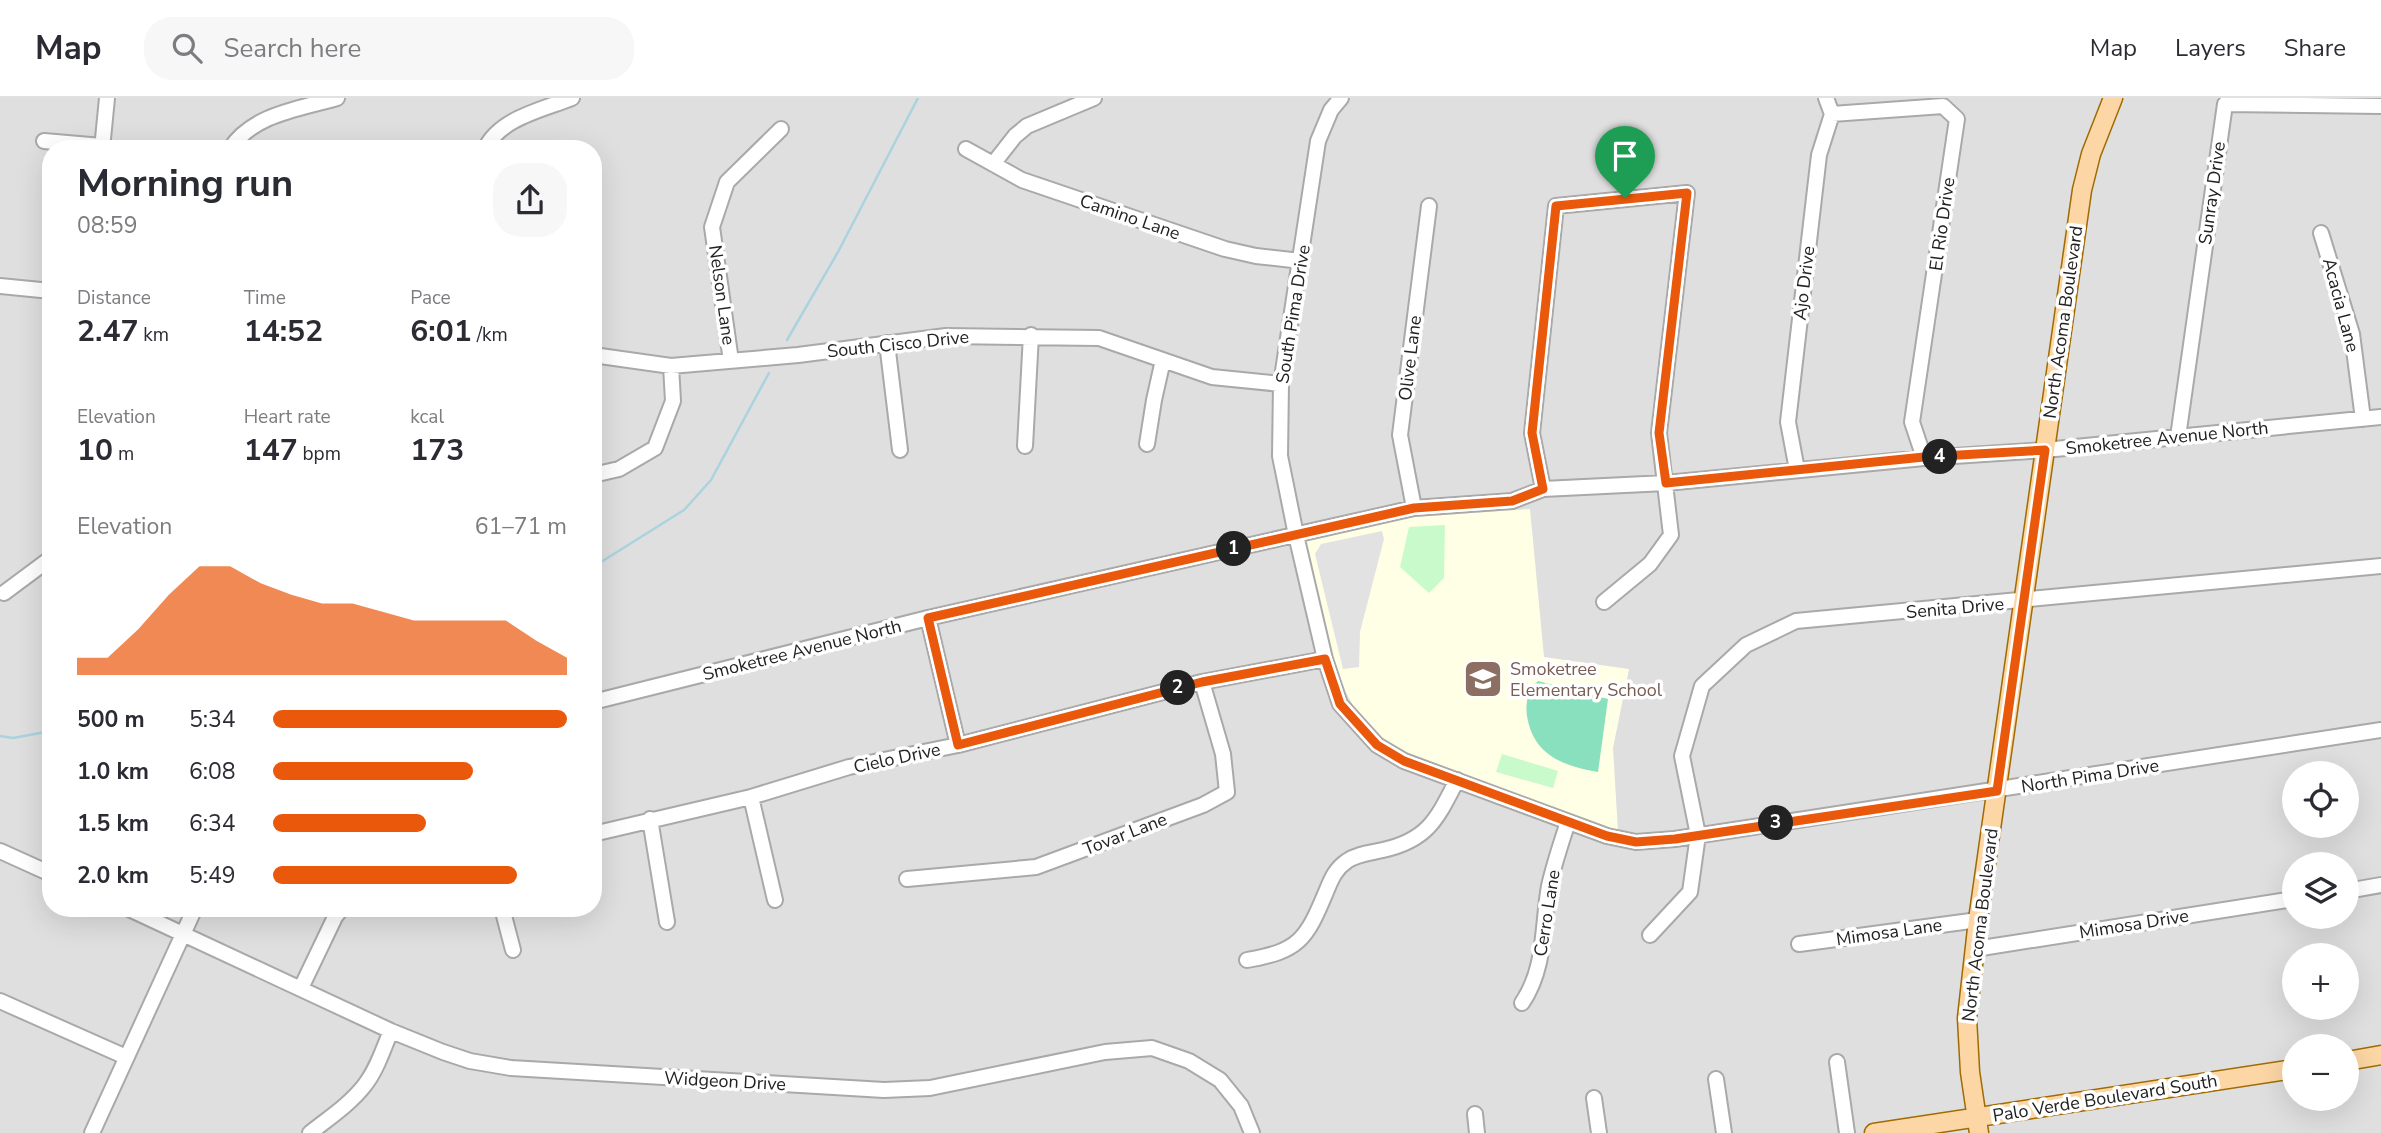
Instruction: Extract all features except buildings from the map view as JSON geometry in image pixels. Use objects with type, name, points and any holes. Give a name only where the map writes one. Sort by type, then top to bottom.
[{"type":"main road","name":"North Acoma Boulevard","points":[[1978,1125],[1970,1072],[1968,1022],[1978,920],[2082,190],[2091,154],[2113,98]]},
{"type":"main road","points":[[2359,1058],[2381,1055]]},
{"type":"main road","name":"Palo Verde Boulevard South","points":[[1874,1133],[1978,1125],[2282,1071]]},
{"type":"street","points":[[103,140],[107,98]]},
{"type":"street","points":[[238,140],[247,129],[262,121],[337,98]]},
{"type":"street","points":[[489,140],[505,125],[572,98]]},
{"type":"street","points":[[993,164],[1015,136],[1027,126],[1094,98]]},
{"type":"street","name":"South Pima Drive","points":[[1296,535],[1280,456],[1281,384],[1318,141],[1331,110],[1340,98]]},
{"type":"street","points":[[1826,98],[1832,114]]},
{"type":"street","name":"Sunray Drive","points":[[2178,437],[2225,104],[2381,106]]},
{"type":"street","name":"El Rio Drive","points":[[1832,114],[1943,106],[1957,119],[1912,422],[1924,457]]},
{"type":"street","name":"Ajo Drive","points":[[1797,470],[1788,422],[1819,155],[1832,114]]},
{"type":"street","name":"Nelson Lane","points":[[731,361],[712,227],[727,182],[781,128]]},
{"type":"street","name":"Camino Lane","points":[[966,149],[1022,180],[1225,249],[1301,261]]},
{"type":"street","points":[[1543,489],[1532,433],[1556,206],[1687,193],[1659,433],[1671,535],[1650,564],[1604,601]]},
{"type":"street","name":"Olive Lane","points":[[1414,508],[1400,435],[1429,206]]},
{"type":"street","name":"Acacia Lane","points":[[2320,233],[2352,334],[2363,419]]},
{"type":"street","points":[[0,286],[42,290]]},
{"type":"street","points":[[1025,446],[1031,335]]},
{"type":"street","name":"South Cisco Drive","points":[[602,356],[671,366],[946,336],[1031,335],[1099,338],[1212,377],[1281,384]]},
{"type":"street","points":[[887,343],[900,450]]},
{"type":"street","points":[[1147,444],[1164,360]]},
{"type":"street","points":[[602,473],[619,469],[655,448],[673,401],[671,366]]},
{"type":"street","name":"Smoketree Avenue North","points":[[602,700],[928,618],[1414,508],[1512,501],[1543,489],[1666,483],[1924,457],[2045,450],[2381,417]]},
{"type":"street","name":"North Pima Drive","points":[[1296,535],[1325,659],[1340,704],[1377,745],[1404,761],[1626,841],[1660,841],[2381,730]]},
{"type":"street","points":[[4,593],[42,565]]},
{"type":"street","name":"Senita Drive","points":[[1650,935],[1690,892],[1698,835],[1682,756],[1702,686],[1746,645],[1796,621],[2381,566]]},
{"type":"street","points":[[928,618],[958,745]]},
{"type":"street","name":"Cielo Drive","points":[[602,832],[751,797],[849,767],[958,745],[1202,682],[1325,659]]},
{"type":"street","name":"Tovar Lane","points":[[907,879],[1036,867],[1203,804],[1227,792],[1223,754],[1202,682]]},
{"type":"street","points":[[1247,960],[1286,951],[1300,941],[1311,926],[1335,872],[1347,861],[1363,854],[1406,845],[1418,837],[1435,820],[1457,780]]},
{"type":"street","points":[[751,797],[775,900]]},
{"type":"street","points":[[650,819],[667,922]]},
{"type":"street","name":"Cerro Lane","points":[[1522,1003],[1535,980],[1549,885],[1568,822]]},
{"type":"street","points":[[0,850],[42,870]]},
{"type":"street","points":[[2359,889],[2381,885]]},
{"type":"street","name":"Mimosa Drive","points":[[1975,949],[2282,901]]},
{"type":"street","name":"Widgeon Drive","points":[[146,917],[391,1031],[470,1060],[511,1068],[884,1090],[930,1088],[1105,1052],[1152,1048],[1189,1060],[1220,1080],[1241,1106],[1252,1133]]},
{"type":"street","points":[[92,1133],[191,917]]},
{"type":"street","points":[[301,988],[335,917]]},
{"type":"street","points":[[504,917],[513,950]]},
{"type":"street","name":"Mimosa Lane","points":[[1800,944],[1978,920]]},
{"type":"street","points":[[0,1001],[126,1056]]},
{"type":"street","points":[[310,1133],[365,1085],[391,1031]]},
{"type":"street","points":[[1837,1062],[1847,1133]]},
{"type":"street","points":[[1716,1079],[1724,1133]]},
{"type":"street","points":[[1594,1098],[1599,1133]]},
{"type":"street","points":[[1475,1114],[1477,1133]]},
{"type":"shaded area","points":[[0,98],[2381,98],[2381,1133],[0,1133]]},
{"type":"shaded area","name":"Smoketree Elementary School","points":[[1530,509],[1544,657],[1629,669],[1613,748],[1618,832],[1398,749],[1382,739],[1355,709],[1333,669],[1306,552],[1307,542],[1313,535],[1415,517]]},
{"type":"shaded area","points":[[1382,531],[1384,539],[1360,632],[1359,667],[1343,669],[1315,554],[1321,544]]},
{"type":"green space","points":[[1445,525],[1444,578],[1429,593],[1400,567],[1409,527]]},
{"type":"green space","points":[[1538,681],[1608,699],[1598,772],[1562,762],[1543,749],[1536,740],[1530,729],[1526,706]]},
{"type":"green space","points":[[1502,754],[1558,771],[1553,788],[1496,772]]},
{"type":"waterway","points":[[787,340],[838,252],[918,98]]},
{"type":"waterway","points":[[602,561],[684,510],[711,480],[769,373]]},
{"type":"waterway","points":[[0,736],[13,738],[42,733]]},
{"type":"place","name":"Smoketree Elementary School","points":[[1483,679]]},
{"type":"route","points":[[1687,193],[1659,433],[1666,483],[1924,457],[2045,450],[1997,791],[1675,839],[1626,841],[1404,761],[1377,745],[1340,704],[1325,659],[1202,682],[958,745],[928,618],[1414,508],[1512,501],[1543,489],[1532,433],[1556,206],[1625,198],[1687,193]]}]
